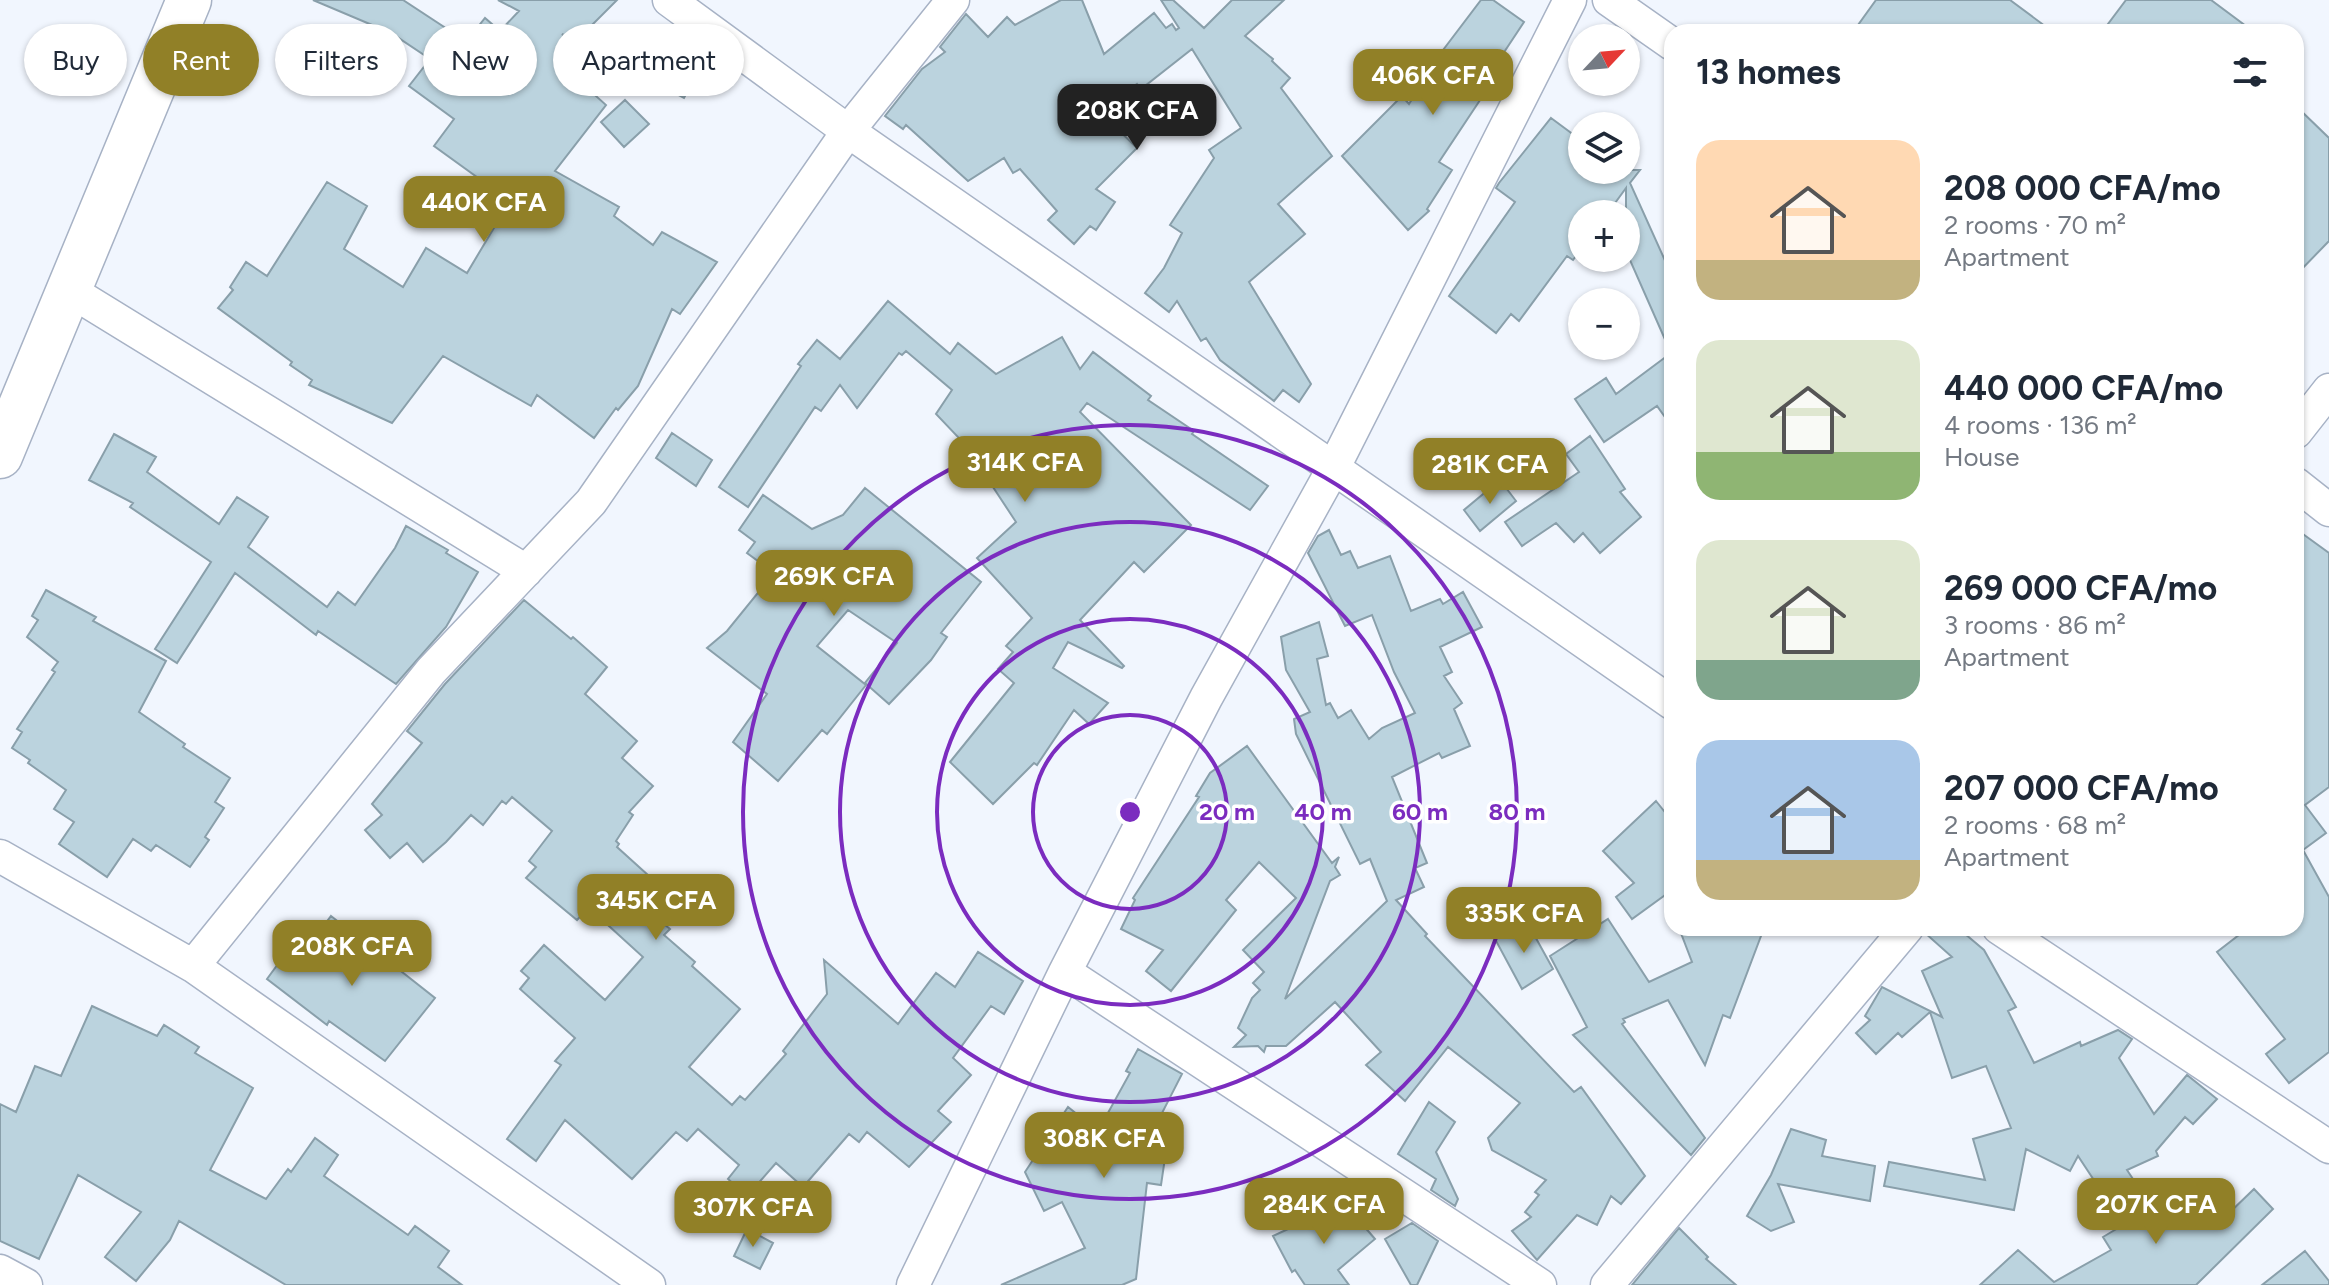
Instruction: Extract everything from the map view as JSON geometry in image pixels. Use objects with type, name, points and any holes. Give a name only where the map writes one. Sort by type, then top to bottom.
[{"type":"main road","points":[[0,456],[69,290],[180,6]]},
{"type":"street","points":[[669,0],[848,131],[1664,697]]},
{"type":"street","points":[[193,966],[431,671],[591,502],[848,131],[953,0]]},
{"type":"street","points":[[913,1285],[1065,972],[1206,698],[1333,469],[1570,0]]},
{"type":"street","points":[[1609,0],[1664,38]]},
{"type":"street","points":[[69,290],[526,571]]},
{"type":"street","points":[[2304,422],[2329,390]]},
{"type":"street","points":[[2304,490],[2329,510]]},
{"type":"street","points":[[0,856],[193,966],[649,1285]]},
{"type":"street","points":[[1607,1285],[1900,936]]},
{"type":"street","points":[[2011,936],[2329,1147]]},
{"type":"street","points":[[1065,972],[1540,1285]]},
{"type":"street","points":[[0,1271],[26,1285]]},
{"type":"building","points":[[313,0],[403,0],[440,24],[423,24],[423,54],[407,44],[407,24],[370,24]]},
{"type":"building","points":[[498,0],[617,0],[593,24],[553,24],[553,96],[596,96],[606,105],[555,171],[619,207],[614,216],[653,245],[662,232],[717,262],[680,314],[672,309],[638,386],[618,410],[616,408],[594,438],[537,395],[531,406],[443,356],[392,423],[309,385],[312,380],[290,365],[292,362],[218,308],[233,290],[230,287],[246,262],[267,276],[327,182],[367,206],[344,249],[403,287],[426,248],[467,273],[510,201],[434,146],[454,119],[409,86],[423,68],[423,96],[537,96],[537,24],[507,24],[519,11]]},
{"type":"building","points":[[1061,0],[1082,0],[1104,54],[1154,13],[1166,28],[1172,24],[1176,30],[1179,28],[1161,0],[1173,0],[1204,28],[1232,0],[1284,0],[1245,36],[1290,78],[1281,88],[1332,156],[1278,204],[1305,234],[1249,282],[1311,384],[1299,402],[1283,390],[1274,401],[1220,360],[1206,338],[1201,341],[1177,301],[1169,312],[1145,293],[1164,268],[1182,233],[1170,225],[1214,158],[1209,150],[1241,128],[1192,49],[1141,89],[1137,84],[1100,112],[1137,148],[1096,189],[1115,202],[1096,230],[1090,226],[1074,244],[1048,220],[1057,211],[1020,169],[1013,173],[1004,158],[968,181],[906,125],[903,129],[885,116],[922,69],[945,52],[940,47],[966,14],[988,37],[1007,17],[1015,25]]},
{"type":"building","points":[[1481,0],[1493,0],[1524,22],[1489,75],[1494,79],[1439,162],[1452,170],[1427,209],[1429,211],[1408,230],[1342,156],[1402,96],[1409,104],[1437,58]]},
{"type":"building","points":[[1876,0],[2010,0],[2042,24],[1859,24]]},
{"type":"building","points":[[2126,0],[2211,0],[2243,24],[2108,24]]},
{"type":"building","points":[[625,100],[649,124],[624,147],[601,122]]},
{"type":"building","points":[[2304,114],[2329,138],[2329,241],[2304,267]]},
{"type":"building","points":[[1551,118],[1568,131],[1568,184],[1630,184],[1638,200],[1626,200],[1626,188],[1617,200],[1568,200],[1568,257],[1519,321],[1511,314],[1496,333],[1449,296],[1515,202],[1496,188]]},
{"type":"building","points":[[1640,205],[1664,258],[1664,337],[1635,272],[1640,272]]},
{"type":"building","points":[[888,301],[950,354],[958,343],[996,374],[1062,337],[1080,369],[1093,352],[1151,396],[1148,400],[1194,431],[1192,434],[1268,486],[1250,510],[1087,403],[1080,412],[1191,525],[1144,572],[1134,562],[1080,620],[1124,666],[1122,668],[1068,642],[1053,668],[1108,703],[1089,724],[1074,710],[1037,765],[1034,763],[993,804],[950,762],[1014,683],[998,669],[1013,652],[1006,646],[1032,618],[977,558],[1016,522],[991,484],[998,479],[936,414],[952,390],[906,351],[902,355],[899,353],[857,408],[840,385],[821,411],[815,407],[748,507],[719,487],[801,366],[798,364],[817,340],[840,359]]},
{"type":"building","points":[[1664,358],[1664,416],[1657,406],[1604,442],[1575,399],[1606,378],[1616,394]]},
{"type":"building","points":[[672,433],[712,460],[696,486],[656,458]]},
{"type":"building","points":[[114,434],[156,457],[147,472],[219,524],[237,497],[268,517],[248,547],[327,607],[338,592],[355,605],[395,548],[406,526],[478,572],[446,627],[396,684],[318,631],[316,635],[235,573],[177,663],[155,649],[211,562],[130,507],[133,503],[89,480]]},
{"type":"building","points":[[1590,436],[1625,489],[1620,492],[1641,517],[1600,553],[1583,533],[1574,542],[1556,523],[1522,546],[1505,522],[1579,472],[1566,454]]},
{"type":"building","points":[[1500,480],[1516,501],[1480,531],[1464,510]]},
{"type":"building","points":[[865,488],[981,582],[941,633],[947,637],[931,660],[889,704],[865,683],[897,643],[848,610],[817,646],[866,685],[827,734],[822,730],[778,781],[733,742],[767,694],[707,648],[727,631],[774,573],[747,553],[755,542],[739,530],[763,495],[812,529],[843,515]]},
{"type":"building","points":[[1329,530],[1341,555],[1350,551],[1358,568],[1390,556],[1411,611],[1440,599],[1443,604],[1463,592],[1482,627],[1440,647],[1452,672],[1444,676],[1462,703],[1454,709],[1470,746],[1442,758],[1439,753],[1392,777],[1427,863],[1415,868],[1424,887],[1396,900],[1427,934],[1425,936],[1574,1092],[1581,1087],[1645,1176],[1621,1204],[1611,1196],[1597,1225],[1577,1215],[1537,1260],[1512,1231],[1531,1217],[1525,1212],[1539,1195],[1535,1192],[1546,1180],[1492,1150],[1488,1138],[1520,1103],[1448,1047],[1405,1101],[1366,1065],[1381,1052],[1335,1002],[1286,1046],[1266,1046],[1264,1052],[1258,1046],[1234,1047],[1246,1035],[1238,1028],[1252,998],[1260,990],[1253,983],[1264,972],[1243,950],[1296,898],[1259,862],[1226,900],[1236,910],[1171,991],[1146,971],[1163,950],[1121,929],[1135,900],[1133,898],[1199,797],[1196,796],[1210,773],[1247,746],[1332,863],[1339,857],[1335,867],[1340,875],[1330,881],[1285,999],[1387,901],[1370,859],[1360,864],[1296,734],[1294,719],[1310,712],[1286,670],[1281,637],[1319,622],[1328,656],[1317,659],[1326,705],[1330,703],[1338,718],[1351,710],[1369,739],[1382,728],[1415,713],[1394,672],[1372,615],[1345,626],[1308,553],[1318,536]]},
{"type":"building","points":[[2304,535],[2329,553],[2329,787],[2305,805],[2326,833],[2304,849]]},
{"type":"building","points":[[46,590],[96,617],[93,621],[166,661],[139,712],[185,744],[183,747],[230,778],[215,802],[224,808],[205,837],[209,840],[190,867],[156,845],[151,851],[133,839],[107,877],[59,844],[74,822],[54,809],[66,790],[12,748],[22,732],[17,729],[55,672],[52,670],[58,662],[27,637],[38,620],[32,616]]},
{"type":"building","points":[[524,600],[607,667],[585,694],[637,741],[622,758],[653,786],[629,812],[633,815],[616,841],[619,844],[617,847],[659,885],[663,880],[682,896],[664,924],[670,929],[664,935],[695,962],[692,966],[740,1009],[689,1067],[732,1105],[740,1096],[745,1100],[786,1054],[783,1051],[827,994],[824,960],[898,1024],[936,973],[955,987],[978,952],[1023,981],[1004,1014],[991,1006],[953,1058],[971,1075],[938,1111],[951,1122],[909,1167],[867,1132],[859,1142],[849,1134],[803,1187],[776,1163],[747,1196],[728,1179],[739,1165],[698,1129],[687,1141],[676,1132],[632,1179],[565,1120],[536,1161],[507,1139],[561,1065],[555,1061],[575,1038],[520,989],[529,978],[521,971],[544,945],[605,1000],[643,957],[599,917],[597,919],[586,910],[577,920],[526,878],[536,867],[529,861],[552,831],[512,797],[506,804],[502,801],[483,825],[471,815],[423,862],[407,843],[390,858],[365,830],[382,815],[372,804],[422,743],[407,731],[445,684]]},
{"type":"building","points":[[1656,801],[1664,811],[1664,896],[1632,919],[1616,897],[1634,883],[1603,851]]},
{"type":"building","points":[[2304,852],[2329,897],[2329,1052],[2289,1083],[2266,1054],[2285,1039],[2217,952],[2238,936],[2304,936]]},
{"type":"building","points":[[331,916],[435,998],[385,1061],[329,1021],[327,1025],[267,979],[300,934],[311,943]]},
{"type":"building","points":[[1608,919],[1649,982],[1692,962],[1682,936],[1761,936],[1730,1018],[1723,1015],[1705,1065],[1668,1000],[1623,1019],[1625,1022],[1622,1024],[1705,1138],[1691,1155],[1573,1035],[1587,1027],[1550,956]]},
{"type":"building","points":[[1527,922],[1553,969],[1522,989],[1495,939]]},
{"type":"building","points":[[1928,936],[1967,936],[1984,950],[2016,1007],[2008,1011],[2034,1063],[2080,1042],[2081,1046],[2118,1030],[2132,1039],[2119,1058],[2154,1114],[2187,1075],[2217,1099],[2193,1124],[2185,1117],[2156,1151],[2158,1156],[2127,1170],[2135,1182],[2111,1206],[2078,1156],[2070,1171],[2026,1149],[2014,1210],[1884,1186],[1889,1162],[1985,1180],[1973,1139],[2011,1128],[1986,1066],[1952,1078],[1930,1012],[1902,1037],[1898,1033],[1876,1054],[1856,1033],[1870,1020],[1865,1016],[1882,987],[1942,1017],[1922,971],[1952,957]]},
{"type":"building","points":[[92,1006],[157,1036],[164,1025],[199,1047],[195,1053],[253,1088],[210,1170],[266,1199],[288,1169],[291,1172],[315,1138],[338,1155],[324,1176],[408,1235],[415,1226],[449,1251],[438,1267],[462,1285],[286,1285],[179,1221],[170,1240],[136,1281],[105,1257],[141,1212],[78,1175],[39,1259],[0,1241],[0,1104],[16,1112],[35,1066],[61,1076]]},
{"type":"building","points":[[1138,1049],[1182,1074],[1140,1156],[1165,1158],[1161,1185],[1147,1183],[1136,1279],[1122,1285],[1001,1285],[1085,1248],[1062,1202],[1044,1211],[1025,1172],[1068,1107],[1098,1131],[1130,1073],[1126,1071]]},
{"type":"building","points":[[1429,1102],[1455,1122],[1436,1152],[1458,1199],[1455,1206],[1431,1190],[1436,1179],[1398,1154]]},
{"type":"building","points":[[1791,1129],[1826,1140],[1822,1156],[1875,1166],[1870,1201],[1778,1184],[1794,1222],[1771,1231],[1747,1216],[1771,1175]]},
{"type":"building","points":[[2210,1184],[2227,1215],[2254,1189],[2273,1209],[2196,1285],[1980,1285],[2018,1250],[2054,1282],[2111,1250],[2103,1237],[2145,1212],[2156,1214]]},
{"type":"building","points":[[1344,1203],[1375,1239],[1338,1270],[1349,1285],[1305,1285],[1295,1270],[1292,1272],[1273,1236]]},
{"type":"building","points":[[1412,1223],[1438,1241],[1417,1285],[1411,1285],[1385,1239]]},
{"type":"building","points":[[1679,1228],[1708,1257],[1706,1259],[1736,1285],[1632,1285]]},
{"type":"building","points":[[747,1229],[773,1243],[760,1269],[734,1256]]},
{"type":"building","points":[[2305,1251],[2329,1285],[2262,1285]]}]
